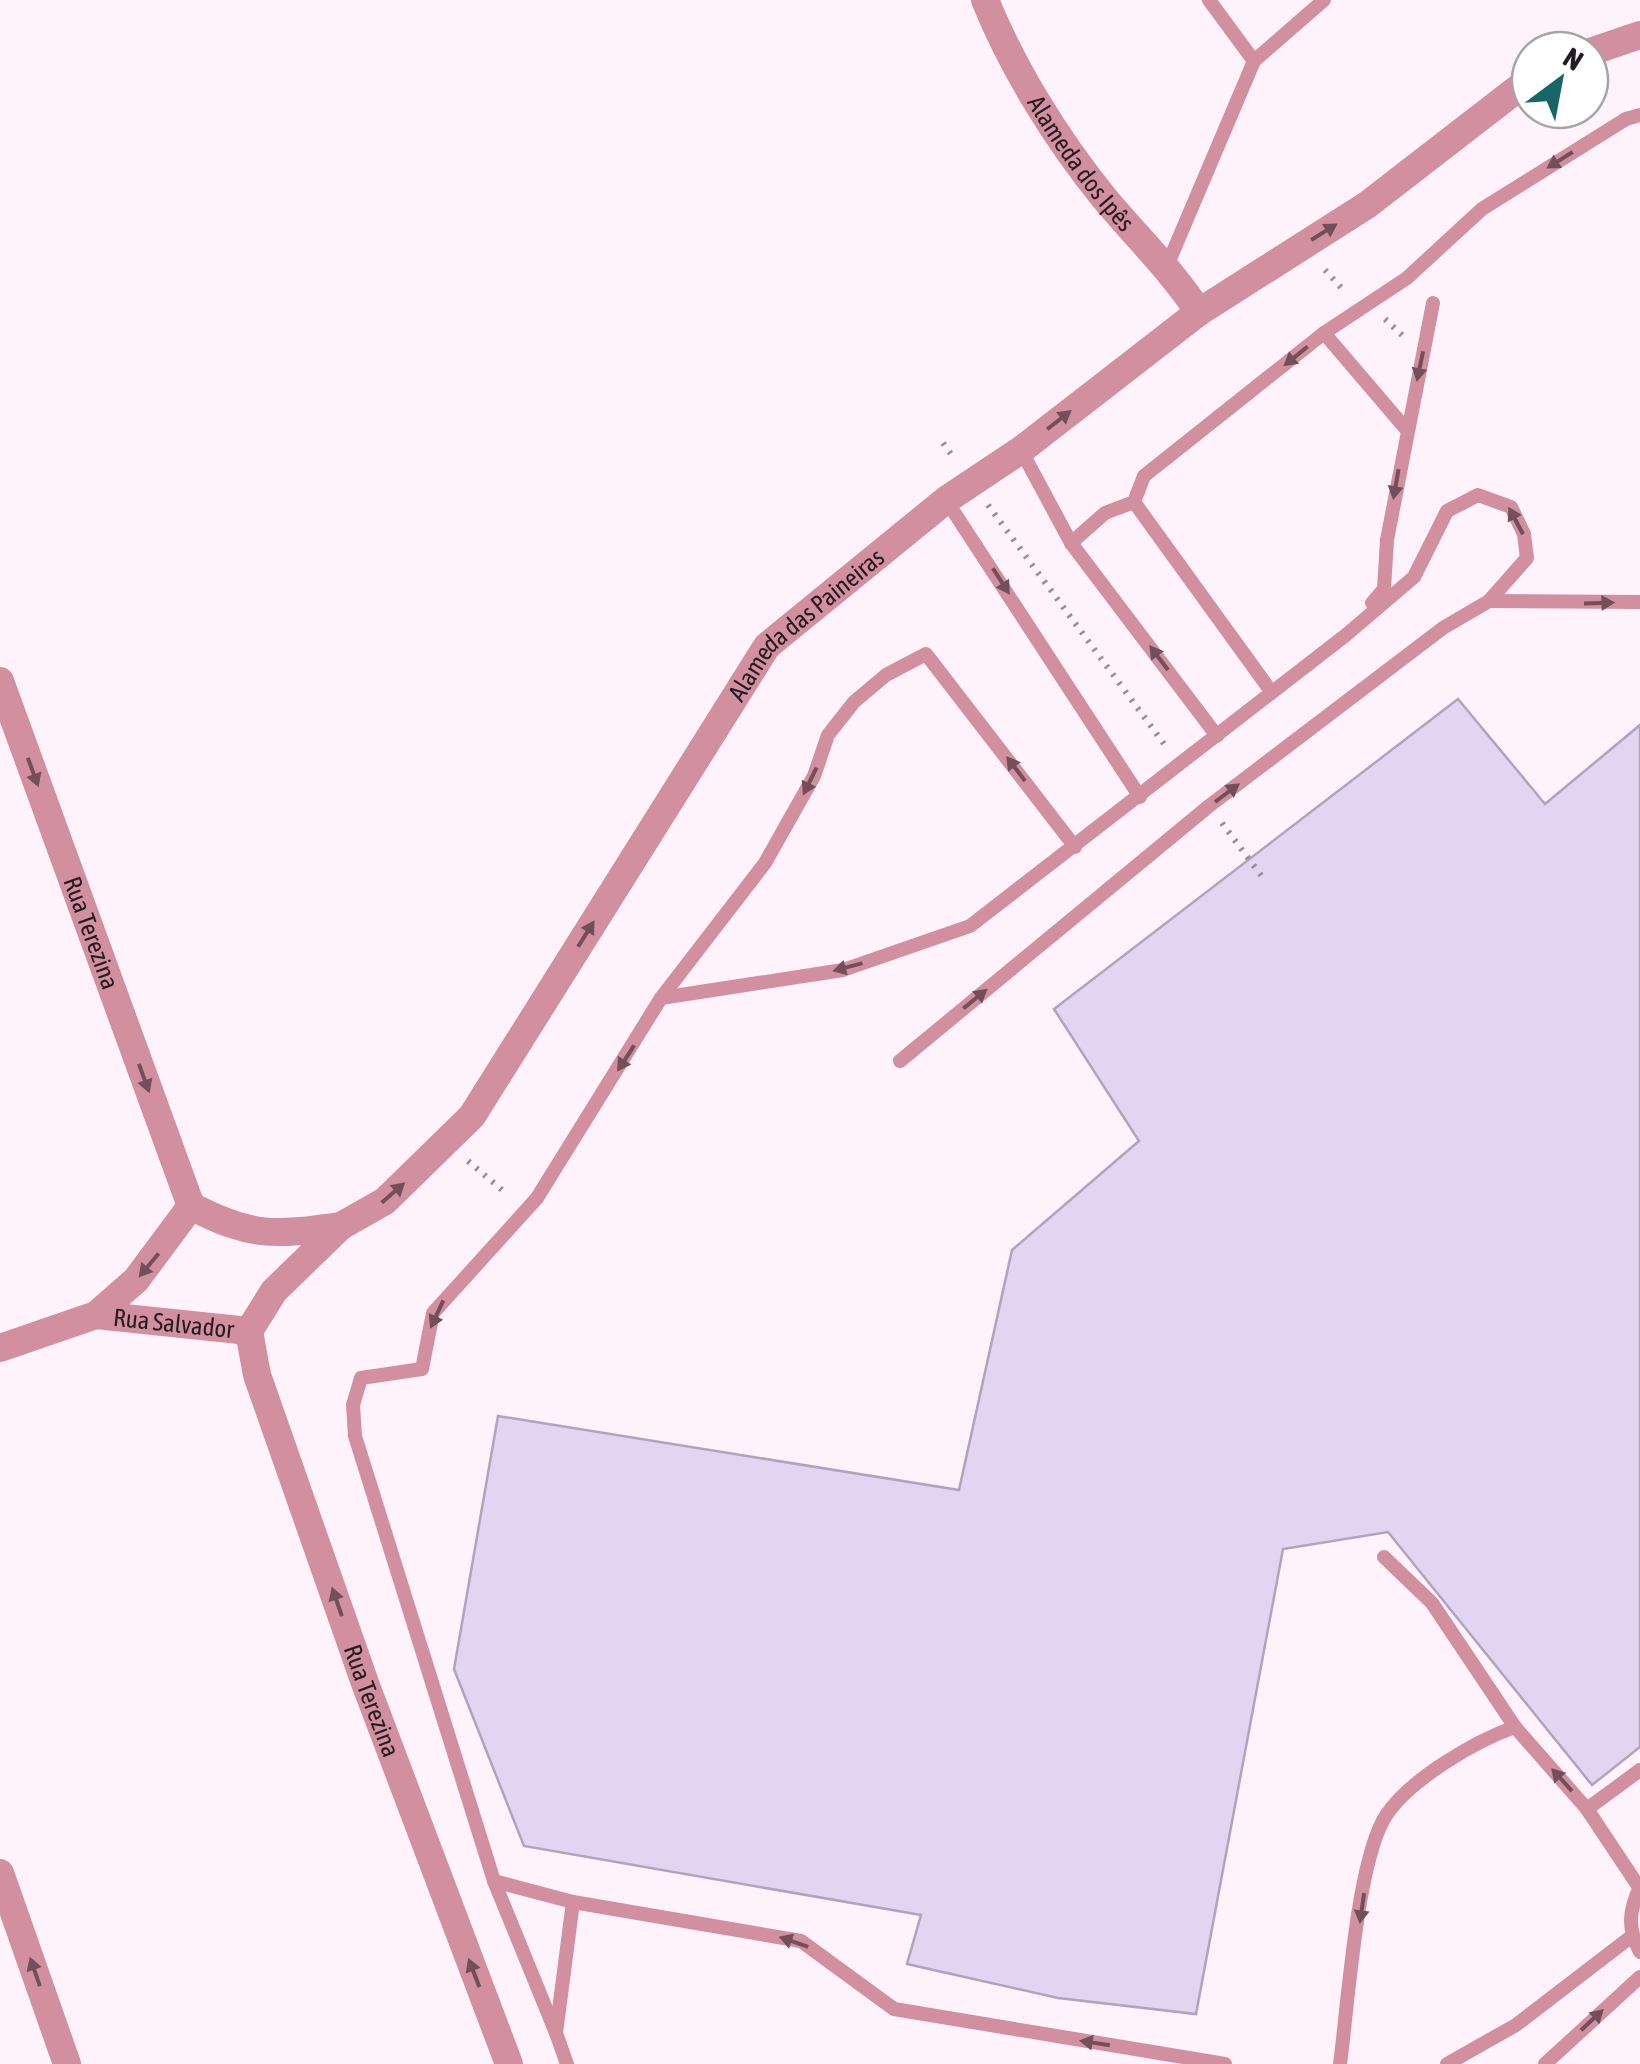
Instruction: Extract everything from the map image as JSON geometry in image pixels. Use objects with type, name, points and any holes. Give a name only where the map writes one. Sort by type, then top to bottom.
[{"type":"street","name":"Alameda dos Ipês","points":[[985,0],[1006,51],[1104,197],[1168,266],[1199,312]]},
{"type":"street","points":[[1610,45],[1640,35]]},
{"type":"street","name":"Alameda das Paineiras","points":[[249,1331],[274,1292],[341,1226],[385,1201],[483,1101],[766,646],[946,500],[1022,450],[1199,312],[1367,205],[1510,94]]},
{"type":"street","name":"Rua Terezina","points":[[0,681],[191,1206]]},
{"type":"street","points":[[191,1206],[226,1224],[261,1234],[341,1226]]},
{"type":"street","name":"Rua Salvador","points":[[0,1348],[96,1315],[158,1256],[191,1206]]},
{"type":"street","name":"Rua Salvador","points":[[96,1315],[249,1331]]},
{"type":"street","name":"Rua Terezina","points":[[249,1331],[257,1375],[365,1683],[509,2064]]},
{"type":"street","points":[[0,1873],[68,2064]]},
{"type":"lane","points":[[1209,0],[1254,62]]},
{"type":"lane","points":[[1168,266],[1254,62],[1324,0]]},
{"type":"lane","points":[[1072,543],[1106,514],[1134,502],[1144,476],[1324,334],[1406,278],[1482,209],[1626,119],[1640,116]]},
{"type":"lane","points":[[1346,634],[1384,589],[1387,540],[1406,429],[1433,303]]},
{"type":"lane","points":[[1324,334],[1406,429]]},
{"type":"lane","points":[[1022,450],[1072,543],[1217,736]]},
{"type":"lane","points":[[662,998],[843,970],[970,926],[1181,766],[1414,577],[1447,511],[1478,495],[1511,507],[1524,534],[1527,558],[1489,602],[1443,628],[1210,806],[900,1060]]},
{"type":"lane","points":[[946,500],[1140,797]]},
{"type":"lane","points":[[1134,502],[1270,690]]},
{"type":"lane","points":[[1489,602],[1640,602]]},
{"type":"lane","points":[[567,2064],[494,1881],[356,1436],[353,1405],[361,1378],[422,1369],[433,1313],[537,1198],[662,998],[764,863],[814,776],[828,735],[854,702],[886,675],[926,654],[1074,846]]},
{"type":"lane","points":[[1384,1557],[1432,1604],[1514,1728],[1587,1809],[1640,1887],[1629,1911],[1632,1936],[1640,1952]]},
{"type":"lane","points":[[1340,2064],[1369,1856],[1388,1813],[1470,1747],[1514,1728]]},
{"type":"lane","points":[[1587,1809],[1640,1770]]},
{"type":"lane","points":[[494,1881],[573,1902],[801,1941],[894,2009],[1226,2064]]},
{"type":"lane","points":[[556,2033],[573,1902]]},
{"type":"lane","points":[[1447,2064],[1516,2025],[1632,1936]]},
{"type":"lane","points":[[1545,2064],[1640,1976]]},
{"type":"path","points":[[943,443],[1181,766]]},
{"type":"path","points":[[1210,806],[1266,882]]},
{"type":"path","points":[[463,1157],[524,1210]]},
{"type":"building","points":[[1458,699],[1545,804],[1640,725],[1640,1747],[1592,1785],[1388,1532],[1283,1549],[1196,2014],[1058,1998],[907,1964],[921,1915],[524,1846],[454,1669],[498,1416],[959,1490],[1012,1250],[1139,1141],[1054,1009]]}]
